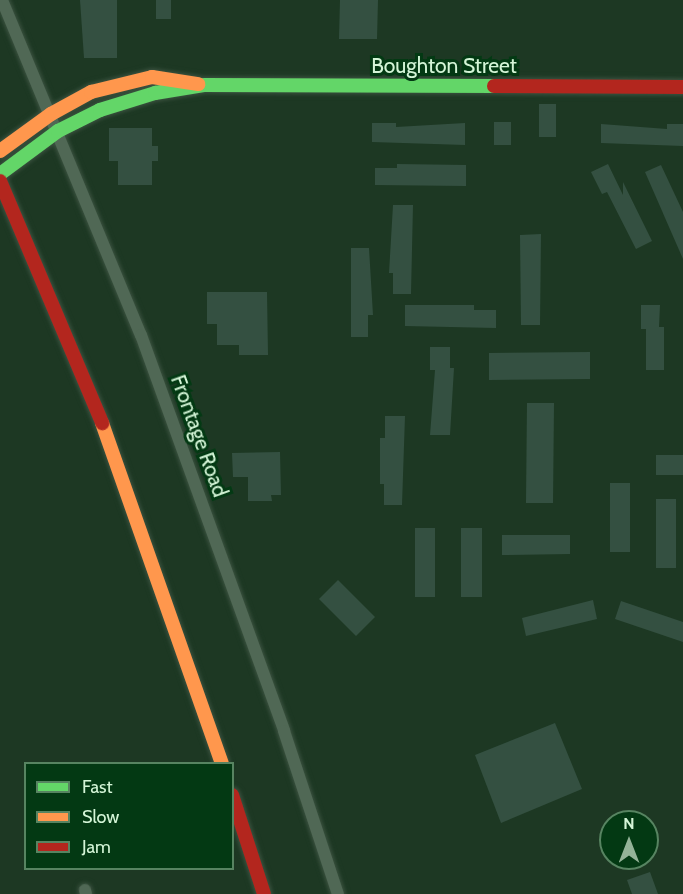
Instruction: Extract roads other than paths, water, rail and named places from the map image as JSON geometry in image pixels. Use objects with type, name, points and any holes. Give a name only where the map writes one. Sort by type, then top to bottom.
[{"type":"main road","name":"Boughton Street","points":[[0,151],[51,114],[91,92],[136,79],[163,76],[205,86]]},
{"type":"main road","name":"Boughton Street","points":[[0,174],[58,131],[117,104],[205,86],[683,87]]},
{"type":"main road","points":[[2,185],[99,413],[221,762]]},
{"type":"main road","points":[[234,801],[264,894]]},
{"type":"street","name":"Frontage Road","points":[[2,0],[141,335],[211,524],[338,894]]}]
